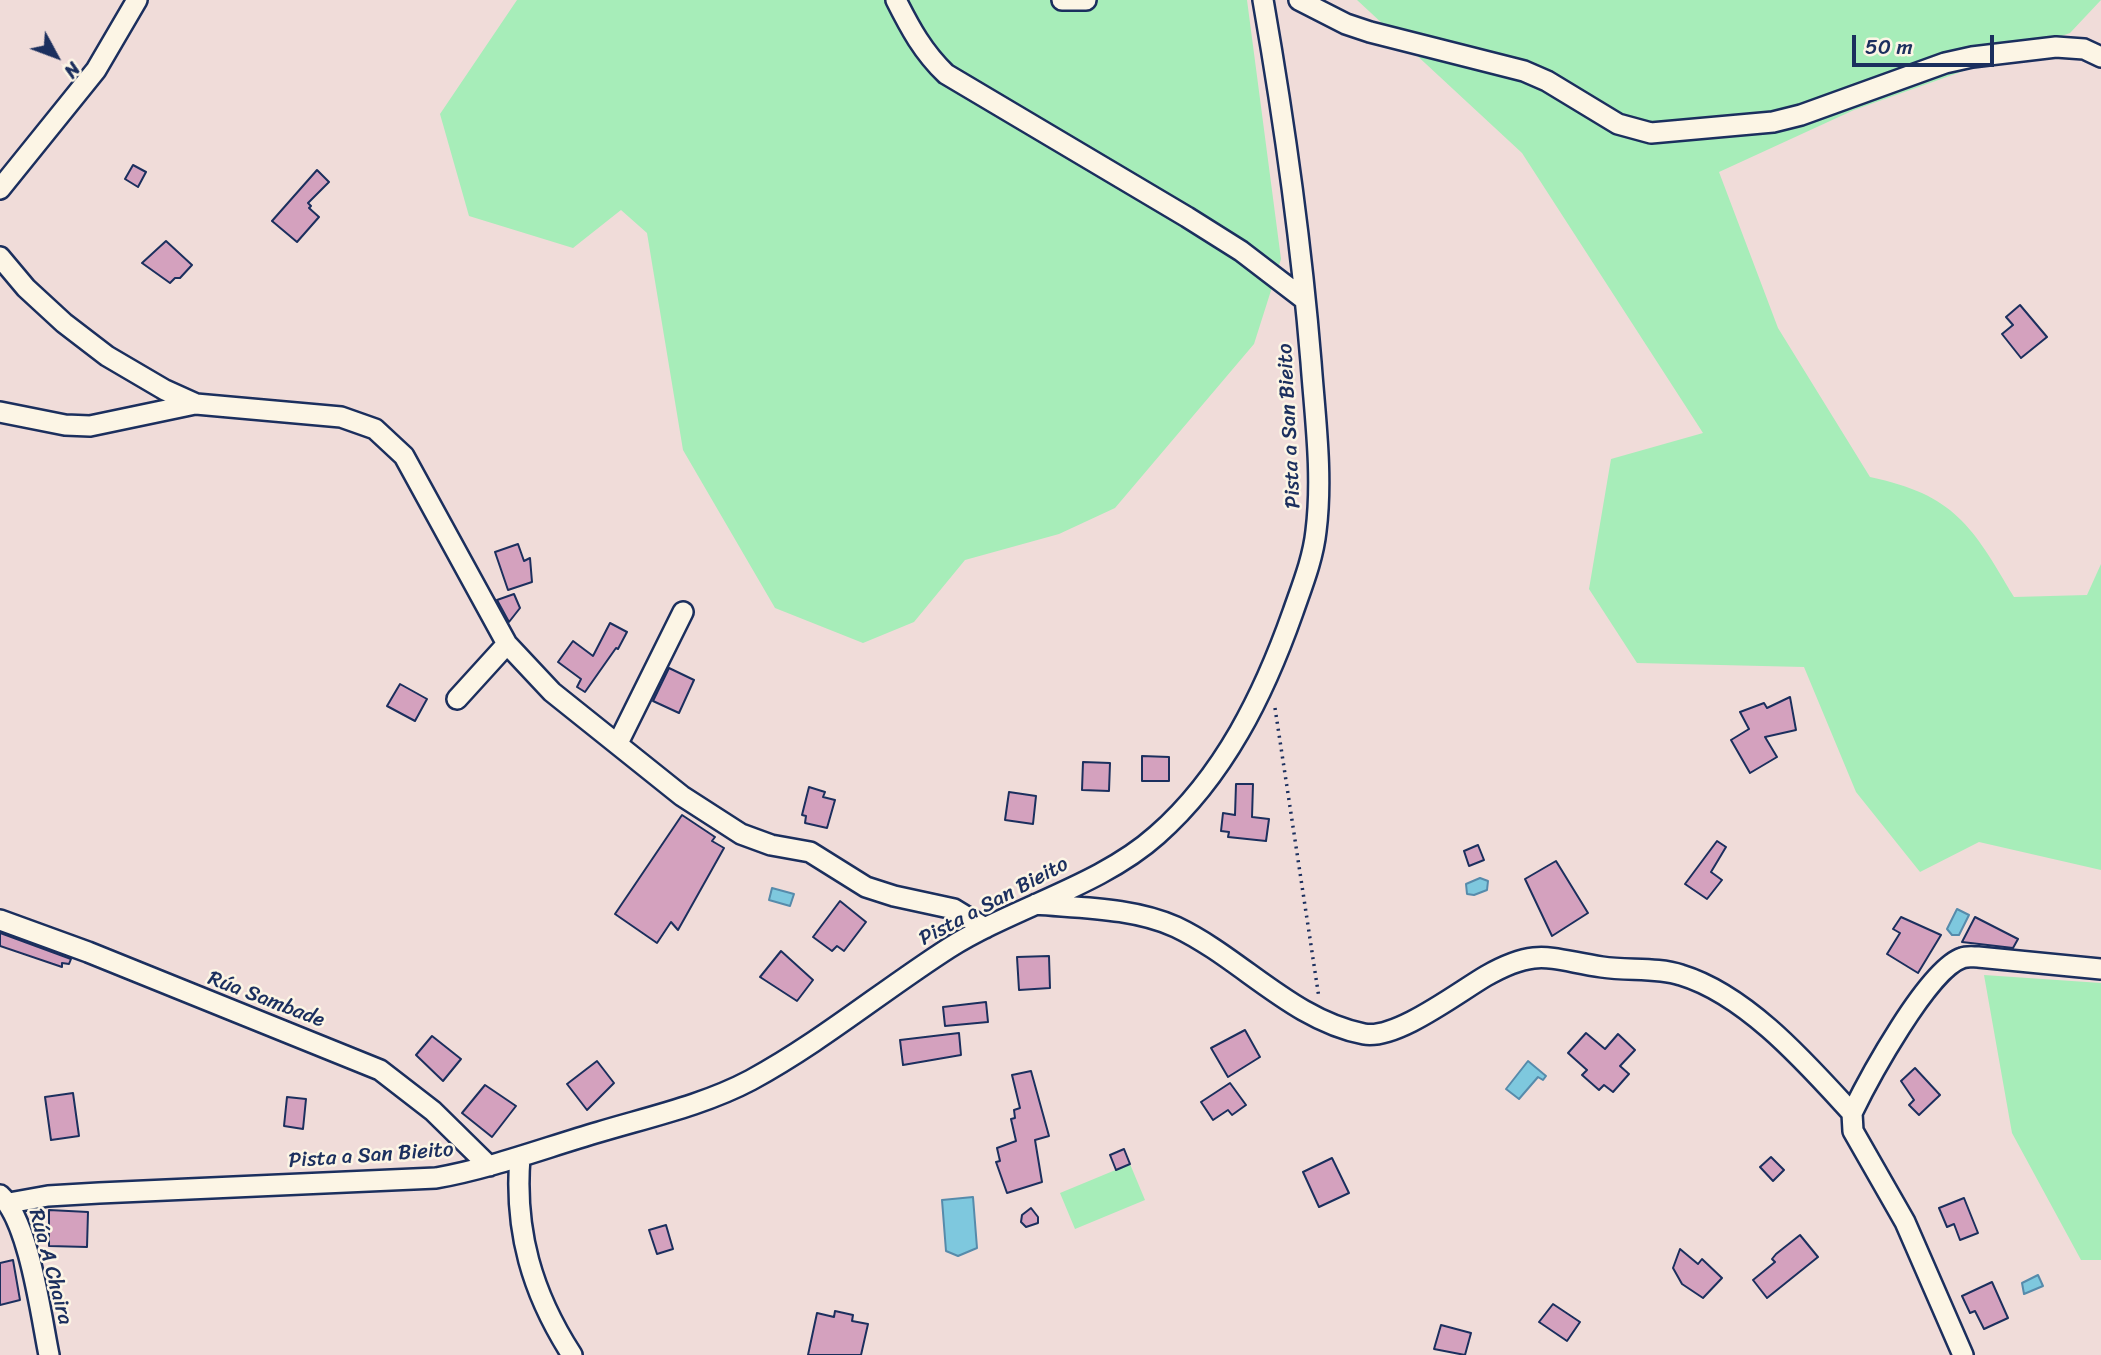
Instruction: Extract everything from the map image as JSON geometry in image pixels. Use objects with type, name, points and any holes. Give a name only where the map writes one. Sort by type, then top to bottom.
[{"type":"street","points":[[0,188],[96,70],[137,0]]},
{"type":"street","points":[[896,0],[915,38],[930,59],[946,74],[1241,251],[1305,300]]},
{"type":"street","points":[[1062,0],[1086,0]]},
{"type":"street","name":"Pista a San Bieito","points":[[4,1199],[414,1180],[489,1166],[687,1105],[749,1081],[834,1028],[951,947],[1124,858],[1148,843],[1170,823],[1221,762],[1249,715],[1271,668],[1304,580],[1316,531],[1317,441],[1305,300],[1285,124],[1263,0]]},
{"type":"street","points":[[1299,0],[1338,21],[1370,32],[1524,71],[1547,81],[1618,124],[1640,132],[1773,122],[1801,116],[1972,57],[2056,47],[2084,49],[2101,57]]},
{"type":"street","points":[[0,257],[34,296],[85,339],[165,390],[196,404]]},
{"type":"street","points":[[0,412],[65,425],[89,426],[196,404],[341,417],[375,429],[404,456],[507,644],[552,692],[682,796],[741,834],[771,845],[810,852],[866,887],[894,897],[954,909],[985,928]]},
{"type":"street","points":[[618,743],[683,612]]},
{"type":"street","points":[[457,699],[507,644]]},
{"type":"street","points":[[1035,904],[1118,912],[1174,926],[1324,1021],[1363,1034],[1389,1031],[1488,975],[1528,957],[1670,972],[1697,981],[1733,1002],[1802,1060],[1852,1113]]},
{"type":"street","name":"Rúa Sambade","points":[[0,920],[88,952],[181,992],[380,1070],[433,1111],[489,1166]]},
{"type":"street","points":[[1962,1355],[1905,1222],[1853,1131],[1852,1113],[1916,1005],[1944,971],[1959,959],[1978,957],[2101,969]]},
{"type":"street","points":[[520,1157],[517,1202],[525,1254],[543,1306],[572,1355]]},
{"type":"street","name":"Rúa A Chaira","points":[[4,1199],[29,1263],[49,1355]]},
{"type":"path","points":[[1274,706],[1324,1021]]},
{"type":"green space","points":[[517,0],[1247,0],[1281,259],[1254,344],[1115,508],[1059,534],[965,560],[914,622],[863,643],[775,608],[683,450],[647,233],[621,210],[573,248],[469,216],[440,114]]},
{"type":"green space","points":[[1357,0],[2101,0],[2070,33],[1854,110],[1719,172],[1778,328],[1870,477],[1922,493],[1958,517],[1986,551],[2014,597],[2087,595],[2101,564],[2101,870],[1979,842],[1920,872],[1856,792],[1804,667],[1637,663],[1589,589],[1611,459],[1703,433],[1522,153]]},
{"type":"green space","points":[[1984,975],[2101,983],[2101,1260],[2081,1260],[2012,1133]]},
{"type":"green space","points":[[1130,1164],[1145,1200],[1075,1229],[1060,1193]]},
{"type":"water","points":[[1480,878],[1488,881],[1487,890],[1474,895],[1467,894],[1466,884]]},
{"type":"water","points":[[772,888],[794,894],[790,906],[769,900]]},
{"type":"water","points":[[1957,909],[1969,915],[1959,935],[1952,935],[1947,929]]},
{"type":"water","points":[[1528,1061],[1546,1076],[1543,1080],[1538,1077],[1519,1099],[1506,1089]]},
{"type":"water","points":[[973,1197],[977,1248],[958,1256],[946,1251],[942,1200]]},
{"type":"water","points":[[2038,1275],[2043,1286],[2024,1294],[2022,1283]]},
{"type":"building","points":[[133,165],[146,172],[138,187],[125,179]]},
{"type":"building","points":[[317,170],[329,182],[308,203],[311,206],[309,208],[319,217],[297,242],[272,221]]},
{"type":"building","points":[[166,241],[192,265],[180,278],[175,278],[170,283],[142,263]]},
{"type":"building","points":[[2020,305],[2047,337],[2021,358],[2002,334],[2013,325],[2006,317]]},
{"type":"building","points":[[518,544],[524,561],[530,558],[532,582],[508,590],[495,552]]},
{"type":"building","points":[[514,594],[520,608],[509,622],[497,600]]},
{"type":"building","points":[[610,623],[627,632],[618,649],[616,648],[585,692],[577,687],[581,679],[558,662],[573,641],[593,656]]},
{"type":"building","points":[[669,668],[694,680],[679,713],[653,701]]},
{"type":"building","points":[[400,684],[427,699],[415,721],[387,706]]},
{"type":"building","points":[[1790,697],[1796,730],[1765,737],[1777,757],[1750,773],[1731,740],[1749,729],[1740,712],[1764,703],[1767,708]]},
{"type":"building","points":[[1142,756],[1169,757],[1169,781],[1142,781]]},
{"type":"building","points":[[1083,762],[1110,763],[1109,791],[1082,790]]},
{"type":"building","points":[[1236,784],[1253,784],[1252,817],[1269,819],[1266,841],[1228,837],[1229,832],[1221,831],[1223,813],[1235,815]]},
{"type":"building","points":[[809,787],[825,792],[823,797],[835,800],[827,828],[805,823],[806,816],[802,815]]},
{"type":"building","points":[[1009,792],[1036,796],[1033,824],[1005,820]]},
{"type":"building","points":[[682,815],[715,837],[712,841],[724,848],[678,930],[671,922],[657,943],[615,914]]},
{"type":"building","points":[[1717,841],[1726,847],[1711,872],[1722,880],[1707,899],[1685,884]]},
{"type":"building","points":[[1478,845],[1484,860],[1469,866],[1464,851]]},
{"type":"building","points":[[1556,861],[1588,913],[1552,936],[1525,879]]},
{"type":"building","points":[[840,901],[866,922],[844,951],[837,946],[832,951],[813,937]]},
{"type":"building","points":[[1901,917],[1941,935],[1918,973],[1887,954],[1900,933],[1893,929]]},
{"type":"building","points":[[1975,917],[2018,939],[2013,948],[1962,942]]},
{"type":"building","points":[[0,933],[71,959],[69,964],[62,963],[62,967],[0,946]]},
{"type":"building","points":[[781,951],[813,980],[797,1001],[760,977]]},
{"type":"building","points":[[1049,956],[1050,988],[1019,990],[1017,957]]},
{"type":"building","points":[[986,1002],[988,1022],[945,1026],[943,1007]]},
{"type":"building","points":[[1245,1030],[1260,1057],[1228,1077],[1211,1048]]},
{"type":"building","points":[[959,1033],[961,1055],[903,1065],[900,1040]]},
{"type":"building","points":[[1586,1033],[1605,1049],[1618,1034],[1635,1050],[1620,1066],[1629,1074],[1613,1092],[1604,1085],[1599,1090],[1582,1075],[1587,1070],[1568,1053]]},
{"type":"building","points":[[432,1036],[461,1059],[443,1081],[416,1055]]},
{"type":"building","points":[[597,1061],[614,1083],[587,1110],[567,1084]]},
{"type":"building","points":[[1915,1068],[1940,1095],[1919,1115],[1909,1105],[1914,1100],[1901,1081]]},
{"type":"building","points":[[1031,1071],[1049,1136],[1035,1140],[1042,1182],[1007,1193],[996,1162],[1000,1161],[997,1148],[1016,1141],[1011,1119],[1015,1118],[1014,1110],[1020,1108],[1012,1075]]},
{"type":"building","points":[[1230,1083],[1246,1105],[1232,1115],[1228,1110],[1213,1120],[1201,1102]]},
{"type":"building","points":[[485,1085],[516,1106],[492,1137],[462,1113]]},
{"type":"building","points":[[73,1093],[79,1136],[51,1140],[45,1097]]},
{"type":"building","points":[[287,1097],[306,1099],[303,1129],[284,1126]]},
{"type":"building","points":[[1124,1149],[1130,1164],[1116,1170],[1110,1155]]},
{"type":"building","points":[[1771,1157],[1784,1170],[1773,1181],[1760,1167]]},
{"type":"building","points":[[1332,1158],[1349,1193],[1319,1207],[1303,1172]]},
{"type":"building","points":[[1964,1198],[1978,1233],[1960,1240],[1954,1224],[1947,1227],[1939,1208]]},
{"type":"building","points":[[1031,1208],[1038,1217],[1038,1223],[1026,1227],[1021,1222],[1022,1215]]},
{"type":"building","points":[[49,1210],[88,1212],[87,1247],[49,1246]]},
{"type":"building","points":[[666,1225],[673,1249],[657,1254],[649,1230]]},
{"type":"building","points":[[1800,1235],[1818,1257],[1767,1298],[1753,1280],[1775,1262],[1772,1259],[1776,1254]]},
{"type":"building","points":[[1680,1249],[1698,1264],[1702,1259],[1722,1278],[1703,1298],[1682,1284],[1673,1268]]},
{"type":"building","points":[[13,1260],[20,1300],[0,1305],[0,1263]]},
{"type":"building","points":[[1992,1282],[2008,1318],[1984,1329],[1975,1311],[1970,1313],[1962,1296]]},
{"type":"building","points":[[1553,1304],[1580,1322],[1567,1341],[1539,1322]]},
{"type":"building","points":[[835,1311],[853,1315],[852,1321],[868,1324],[861,1355],[808,1355],[817,1313],[834,1317]]},
{"type":"building","points":[[1441,1325],[1471,1333],[1465,1355],[1434,1349]]}]
